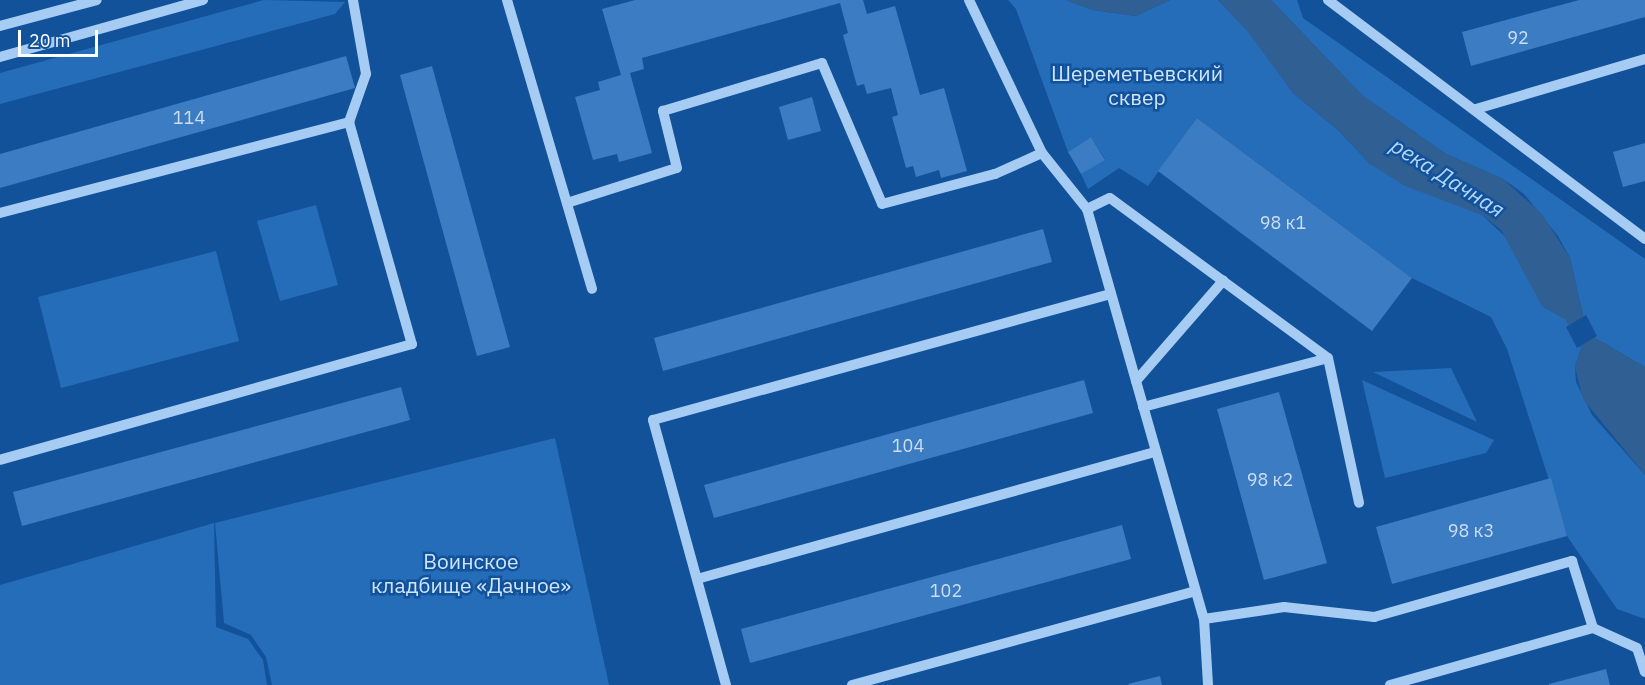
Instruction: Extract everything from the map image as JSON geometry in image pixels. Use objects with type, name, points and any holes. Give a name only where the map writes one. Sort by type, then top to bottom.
[{"type":"street","points":[[0,26],[97,0]]},
{"type":"street","points":[[0,55],[204,0]]},
{"type":"street","points":[[0,460],[412,344],[349,122],[366,74],[353,0]]},
{"type":"street","points":[[507,0],[592,289]]},
{"type":"street","points":[[969,0],[1042,153],[1087,209],[1204,619],[1208,685]]},
{"type":"street","points":[[1328,0],[1404,61],[1476,108],[1645,239]]},
{"type":"street","points":[[1476,108],[1645,59]]},
{"type":"street","points":[[567,203],[677,168],[663,111],[822,63],[882,204],[995,174],[1042,153]]},
{"type":"street","points":[[0,213],[349,122]]},
{"type":"street","points":[[1087,209],[1110,198],[1328,358],[1359,503]]},
{"type":"street","points":[[1136,381],[1223,281]]},
{"type":"street","points":[[726,685],[653,420],[1111,294]]},
{"type":"street","points":[[1143,408],[1328,358]]},
{"type":"street","points":[[697,579],[1156,452]]},
{"type":"street","points":[[1204,619],[1284,607],[1374,617],[1572,561],[1593,628]]},
{"type":"street","points":[[852,685],[1196,591]]},
{"type":"street","points":[[1390,685],[1593,628],[1637,648],[1645,672]]},
{"type":"green space","points":[[264,0],[345,2],[335,14],[0,104],[0,73]]},
{"type":"green space","name":"Шереметьевский сквер","points":[[1008,0],[1066,0],[1093,10],[1136,16],[1170,0],[1218,0],[1249,32],[1293,93],[1339,131],[1370,164],[1482,215],[1512,243],[1542,306],[1565,319],[1583,315],[1570,258],[1558,236],[1524,194],[1503,179],[1446,154],[1363,96],[1271,0],[1297,0],[1303,18],[1645,259],[1645,367],[1595,338],[1581,349],[1575,367],[1576,382],[1592,415],[1645,475],[1645,619],[1617,609],[1567,536],[1507,349],[1491,317],[1412,278],[1197,118],[1148,186],[1119,168],[1088,189],[1081,174],[1105,159],[1091,137],[1068,152],[1016,9]]},
{"type":"green space","points":[[316,205],[338,285],[280,301],[257,221]]},
{"type":"green space","points":[[216,251],[239,341],[61,388],[38,297]]},
{"type":"green space","points":[[1451,368],[1477,422],[1373,372]]},
{"type":"green space","points":[[1362,380],[1494,440],[1486,453],[1385,478]]},
{"type":"green space","name":"Воинское кладбище «Дачное»","points":[[555,438],[609,685],[272,685],[266,657],[251,635],[224,623],[215,523]]},
{"type":"green space","points":[[214,523],[216,627],[248,639],[263,660],[267,685],[0,685],[0,585]]},
{"type":"water","points":[[1066,0],[1170,0],[1136,16],[1093,10]]},
{"type":"water","name":"река Дачная","points":[[1218,0],[1271,0],[1363,96],[1446,154],[1503,179],[1542,214],[1570,258],[1583,315],[1595,338],[1645,367],[1645,475],[1583,399],[1575,367],[1581,349],[1565,319],[1542,306],[1501,230],[1482,215],[1405,186],[1370,164],[1339,131],[1293,93],[1248,32]]},
{"type":"pier","points":[[1586,315],[1597,336],[1577,348],[1566,327]]},
{"type":"building","points":[[635,0],[863,0],[867,14],[895,6],[920,95],[944,88],[967,171],[941,178],[939,170],[916,177],[913,166],[906,168],[892,117],[898,115],[891,88],[867,94],[864,84],[857,86],[843,35],[848,33],[840,3],[642,58],[644,69],[630,73],[652,153],[619,162],[617,154],[593,160],[575,97],[600,90],[598,82],[621,75],[602,9]]},
{"type":"building","points":[[1579,0],[1645,0],[1645,17],[1471,66],[1462,32]]},
{"type":"building","points":[[346,56],[355,88],[0,188],[0,154]]},
{"type":"building","points":[[432,66],[510,347],[477,356],[400,75]]},
{"type":"building","points":[[812,97],[821,131],[788,140],[779,107]]},
{"type":"building","points":[[1197,118],[1412,278],[1372,331],[1158,171]]},
{"type":"building","points":[[1091,137],[1105,160],[1081,174],[1068,152]]},
{"type":"building","points":[[1645,143],[1645,181],[1623,187],[1613,152]]},
{"type":"building","points":[[1043,229],[1052,262],[663,371],[654,338]]},
{"type":"building","points":[[1084,380],[1093,413],[714,518],[704,485]]},
{"type":"building","points":[[401,387],[410,420],[22,526],[13,492]]},
{"type":"building","points":[[1279,392],[1327,563],[1264,580],[1217,409]]},
{"type":"building","points":[[1551,478],[1567,536],[1392,584],[1376,527]]},
{"type":"building","points":[[1122,525],[1131,559],[750,663],[741,629]]},
{"type":"building","points":[[1606,669],[1610,685],[1549,685],[1549,684]]},
{"type":"building","points":[[1160,676],[1162,685],[1128,684]]}]
